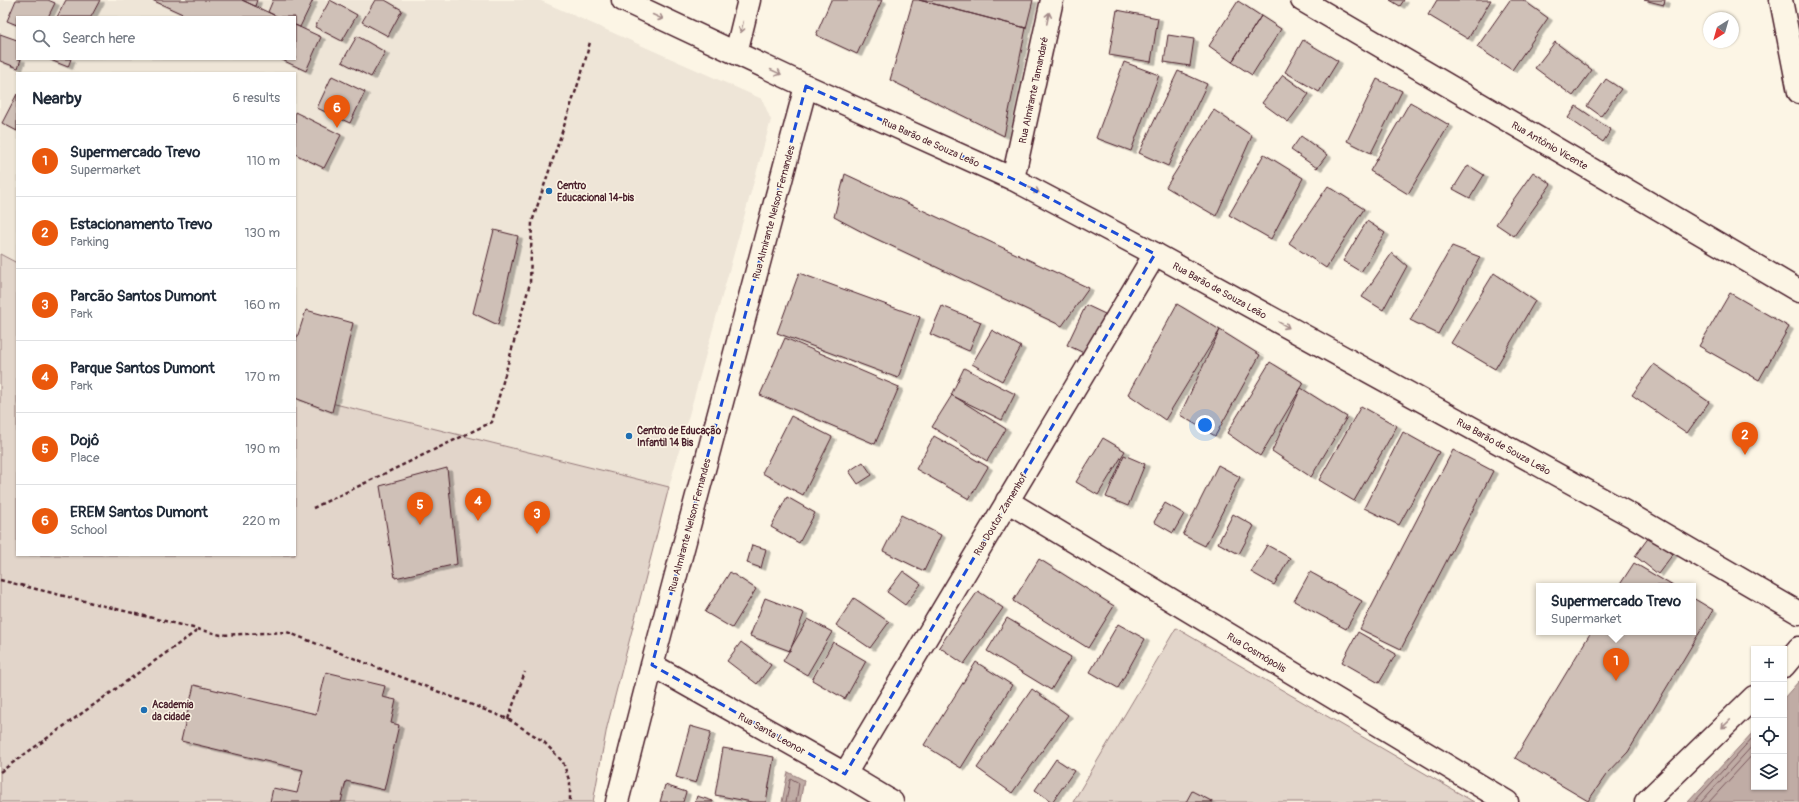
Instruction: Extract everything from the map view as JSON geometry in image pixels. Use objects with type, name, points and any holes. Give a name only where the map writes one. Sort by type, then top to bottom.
[{"type":"street","name":"Rua Barão de Souza Leão","points":[[623,0],[806,86],[1013,179],[1155,254],[1634,517],[1799,613]]},
{"type":"street","points":[[736,53],[749,0]]},
{"type":"street","name":"Rua Almirante Tamandaré","points":[[1013,179],[1052,0]]},
{"type":"street","name":"Rua Antônio Vicente","points":[[1302,0],[1799,290]]},
{"type":"street","points":[[1781,0],[1799,92]]},
{"type":"street","name":"Rua Almirante Nelson Fernandes","points":[[617,802],[806,86]]},
{"type":"street","name":"Rua Doutor Zamenhof","points":[[845,774],[1155,254]]},
{"type":"street","name":"Rua Cosmópolis","points":[[1007,501],[1507,802]]},
{"type":"street","points":[[1787,662],[1799,648]]},
{"type":"street","name":"Rua Santa Leonor","points":[[652,665],[892,802]]},
{"type":"street","points":[[1646,802],[1751,700]]},
{"type":"path","points":[[313,508],[492,422],[530,283],[532,222],[583,69],[590,42]]},
{"type":"path","points":[[0,580],[221,635],[287,632],[508,719],[543,741],[563,762],[570,783],[570,802]]},
{"type":"path","points":[[0,772],[198,630]]},
{"type":"path","points":[[508,719],[525,672]]},
{"type":"highlighted area","points":[[806,86],[1013,179],[1155,254],[845,774],[652,665]]},
{"type":"shaded area","name":"Centro Educacional 14-bis","points":[[0,0],[539,0],[762,99],[771,120],[669,487],[296,394],[296,72],[16,72],[16,455],[0,273],[6,257],[0,254]]},
{"type":"shaded area","points":[[0,254],[16,262],[16,556],[296,556],[296,394],[669,487],[607,727],[593,802],[0,802]]},
{"type":"shaded area","points":[[1176,628],[1474,802],[1073,802]]},
{"type":"water","points":[[1799,681],[1799,802],[1688,802],[1751,734],[1751,790],[1787,790],[1787,695]]},
{"type":"water","points":[[788,772],[804,780],[800,802],[782,802]]},
{"type":"building","points":[[16,0],[48,0],[55,3],[48,16],[16,16],[16,25],[7,21]]},
{"type":"building","points":[[66,0],[100,0],[92,16],[58,16]]},
{"type":"building","points":[[152,0],[242,0],[276,16],[187,16]]},
{"type":"building","points":[[242,0],[257,0],[255,6]]},
{"type":"building","points":[[273,0],[313,0],[300,27],[296,25],[296,16],[276,16],[268,12]]},
{"type":"building","points":[[330,0],[357,15],[342,41],[315,27]]},
{"type":"building","points":[[375,0],[385,0],[402,10],[388,36],[362,22]]},
{"type":"building","points":[[831,0],[882,0],[857,54],[816,35]]},
{"type":"building","points":[[913,0],[919,0],[1026,28],[1004,136],[890,80]]},
{"type":"building","points":[[919,0],[1033,0],[1026,28]]},
{"type":"building","points":[[1390,0],[1404,0],[1400,6]]},
{"type":"building","points":[[1437,0],[1491,0],[1468,39],[1428,15]]},
{"type":"building","points":[[1510,0],[1523,0],[1548,18],[1512,70],[1477,47]]},
{"type":"building","points":[[1644,0],[1665,0],[1664,5]]},
{"type":"building","points":[[1238,1],[1261,16],[1232,62],[1209,46]]},
{"type":"building","points":[[1117,10],[1158,18],[1151,62],[1109,55]]},
{"type":"building","points":[[1261,16],[1281,29],[1252,75],[1232,62]]},
{"type":"building","points":[[296,25],[321,37],[306,71],[282,60],[296,60]]},
{"type":"building","points":[[0,34],[16,40],[16,60],[21,60],[18,68],[0,61]]},
{"type":"building","points":[[1168,35],[1194,39],[1190,66],[1164,62]]},
{"type":"building","points":[[357,36],[385,52],[371,77],[342,62]]},
{"type":"building","points":[[1303,40],[1338,61],[1319,92],[1285,72]]},
{"type":"building","points":[[1555,42],[1592,70],[1573,96],[1535,68]]},
{"type":"building","points":[[50,60],[71,60],[68,67]]},
{"type":"building","points":[[1124,62],[1159,75],[1131,151],[1096,138]]},
{"type":"building","points":[[1178,71],[1207,84],[1168,166],[1139,153]]},
{"type":"building","points":[[1283,75],[1309,94],[1288,122],[1262,103]]},
{"type":"building","points":[[332,76],[365,92],[350,123],[317,108]]},
{"type":"building","points":[[1377,79],[1402,91],[1371,153],[1347,141]]},
{"type":"building","points":[[1606,79],[1621,89],[1601,116],[1587,106]]},
{"type":"building","points":[[16,96],[16,130],[2,123]]},
{"type":"building","points":[[1410,102],[1449,125],[1408,194],[1370,171]]},
{"type":"building","points":[[1576,106],[1611,130],[1603,142],[1568,118]]},
{"type":"building","points":[[1214,110],[1252,136],[1216,216],[1166,187]]},
{"type":"building","points":[[296,112],[341,135],[324,168],[296,154]]},
{"type":"building","points":[[1301,136],[1327,155],[1317,168],[1291,150]]},
{"type":"building","points":[[1264,154],[1303,178],[1271,239],[1229,215]]},
{"type":"building","points":[[1468,165],[1484,175],[1470,198],[1453,189]]},
{"type":"building","points":[[1533,172],[1551,184],[1514,236],[1496,224]]},
{"type":"building","points":[[845,174],[1089,288],[1062,326],[868,235],[834,217]]},
{"type":"building","points":[[1328,186],[1364,209],[1326,268],[1289,243]]},
{"type":"building","points":[[1367,221],[1385,233],[1361,272],[1343,261]]},
{"type":"building","points":[[494,230],[518,236],[498,325],[473,313]]},
{"type":"building","points":[[1452,246],[1480,257],[1438,334],[1410,320]]},
{"type":"building","points":[[1392,253],[1407,266],[1383,310],[1362,297]]},
{"type":"building","points":[[799,273],[920,317],[898,378],[777,333]]},
{"type":"building","points":[[1494,273],[1535,301],[1495,369],[1451,343]]},
{"type":"building","points":[[1730,293],[1789,327],[1759,380],[1699,346]]},
{"type":"building","points":[[1177,304],[1220,330],[1165,420],[1128,394]]},
{"type":"building","points":[[1086,305],[1105,314],[1086,354],[1067,345]]},
{"type":"building","points":[[942,306],[981,322],[969,351],[930,334]]},
{"type":"building","points":[[306,310],[353,323],[332,412],[296,398],[296,341]]},
{"type":"building","points":[[992,330],[1021,347],[1002,381],[972,364]]},
{"type":"building","points":[[1220,330],[1260,355],[1215,436],[1180,415]]},
{"type":"building","points":[[785,338],[899,387],[875,444],[760,395]]},
{"type":"building","points":[[1270,362],[1304,383],[1260,456],[1227,433]]},
{"type":"building","points":[[1654,364],[1709,402],[1687,433],[1632,395]]},
{"type":"building","points":[[964,368],[1015,394],[1002,420],[951,395]]},
{"type":"building","points":[[1301,388],[1347,417],[1311,477],[1272,451]]},
{"type":"building","points":[[952,395],[1006,429],[987,461],[932,427]]},
{"type":"building","points":[[1361,406],[1397,426],[1354,501],[1319,480]]},
{"type":"building","points":[[791,416],[832,437],[803,495],[762,473]]},
{"type":"building","points":[[1403,432],[1439,452],[1399,525],[1364,508]]},
{"type":"building","points":[[934,436],[988,467],[969,499],[916,469]]},
{"type":"building","points":[[1103,438],[1125,451],[1098,495],[1076,482]]},
{"type":"building","points":[[1453,450],[1493,471],[1401,649],[1360,629]]},
{"type":"building","points":[[1124,455],[1145,464],[1128,506],[1106,497]]},
{"type":"building","points":[[863,462],[872,475],[858,484],[849,471]]},
{"type":"building","points":[[1218,465],[1240,477],[1205,546],[1183,535]]},
{"type":"building","points":[[447,468],[457,564],[395,578],[380,486]]},
{"type":"building","points":[[787,497],[815,513],[799,543],[771,527]]},
{"type":"building","points":[[1165,503],[1184,514],[1173,533],[1154,522]]},
{"type":"building","points":[[1233,514],[1254,526],[1239,554],[1218,543]]},
{"type":"building","points":[[901,515],[941,535],[924,571],[883,551]]},
{"type":"building","points":[[1649,537],[1673,554],[1658,574],[1635,556]]},
{"type":"building","points":[[752,545],[766,549],[761,568],[747,563]]},
{"type":"building","points":[[1267,545],[1290,558],[1274,585],[1251,572]]},
{"type":"building","points":[[1039,559],[1114,606],[1088,648],[1013,601]]},
{"type":"building","points":[[1634,563],[1668,583],[1621,583]]},
{"type":"building","points":[[903,571],[921,584],[905,605],[887,592]]},
{"type":"building","points":[[730,572],[756,589],[732,628],[705,612]]},
{"type":"building","points":[[1310,572],[1362,601],[1346,629],[1294,601]]},
{"type":"building","points":[[978,591],[1003,608],[964,664],[939,647]]},
{"type":"building","points":[[765,598],[804,613],[790,651],[750,636]]},
{"type":"building","points":[[854,598],[889,622],[870,648],[836,625]]},
{"type":"building","points":[[1696,600],[1713,610],[1628,752],[1606,775],[1588,801],[1515,758],[1589,635],[1696,635]]},
{"type":"building","points":[[1007,618],[1071,657],[1051,690],[987,651]]},
{"type":"building","points":[[808,619],[832,632],[807,675],[783,661]]},
{"type":"building","points":[[1118,624],[1145,639],[1118,688],[1090,672]]},
{"type":"building","points":[[1358,632],[1396,654],[1379,683],[1342,662]]},
{"type":"building","points":[[741,642],[771,665],[757,684],[727,661]]},
{"type":"building","points":[[833,642],[866,661],[845,699],[812,680]]},
{"type":"building","points":[[976,662],[1012,685],[961,768],[924,745]]},
{"type":"building","points":[[326,672],[385,686],[382,697],[396,700],[391,723],[399,725],[384,790],[346,781],[341,802],[270,802],[273,788],[297,793],[303,770],[181,741],[194,685],[316,714]]},
{"type":"building","points":[[1032,689],[1068,715],[1012,793],[977,768]]},
{"type":"building","points":[[690,726],[711,732],[696,783],[676,777]]},
{"type":"building","points":[[723,748],[774,757],[766,802],[752,802],[715,795]]},
{"type":"building","points":[[1056,759],[1074,771],[1052,802],[1035,790]]},
{"type":"building","points":[[665,785],[686,792],[683,802],[660,802]]},
{"type":"building","points":[[1192,791],[1213,802],[1186,802]]},
{"type":"building","points":[[697,796],[713,801],[713,802],[695,802]]},
{"type":"place","name":"EREM Santos Dumont","points":[[337,128]]},
{"type":"place","name":"Centro Educacional 14-bis","points":[[549,191]]},
{"type":"place","name":"Centro de Educação Infantil 14 Bis","points":[[629,436]]},
{"type":"place","name":"Estacionamento Trevo","points":[[1745,455]]},
{"type":"place","name":"Parque Santos Dumont","points":[[478,521]]},
{"type":"place","name":"Dojô","points":[[420,525]]},
{"type":"place","name":"Parcão Santos Dumont","points":[[537,534]]},
{"type":"place","name":"Supermercado Trevo","points":[[1616,681]]},
{"type":"place","name":"Academia da cidade","points":[[144,710]]}]
